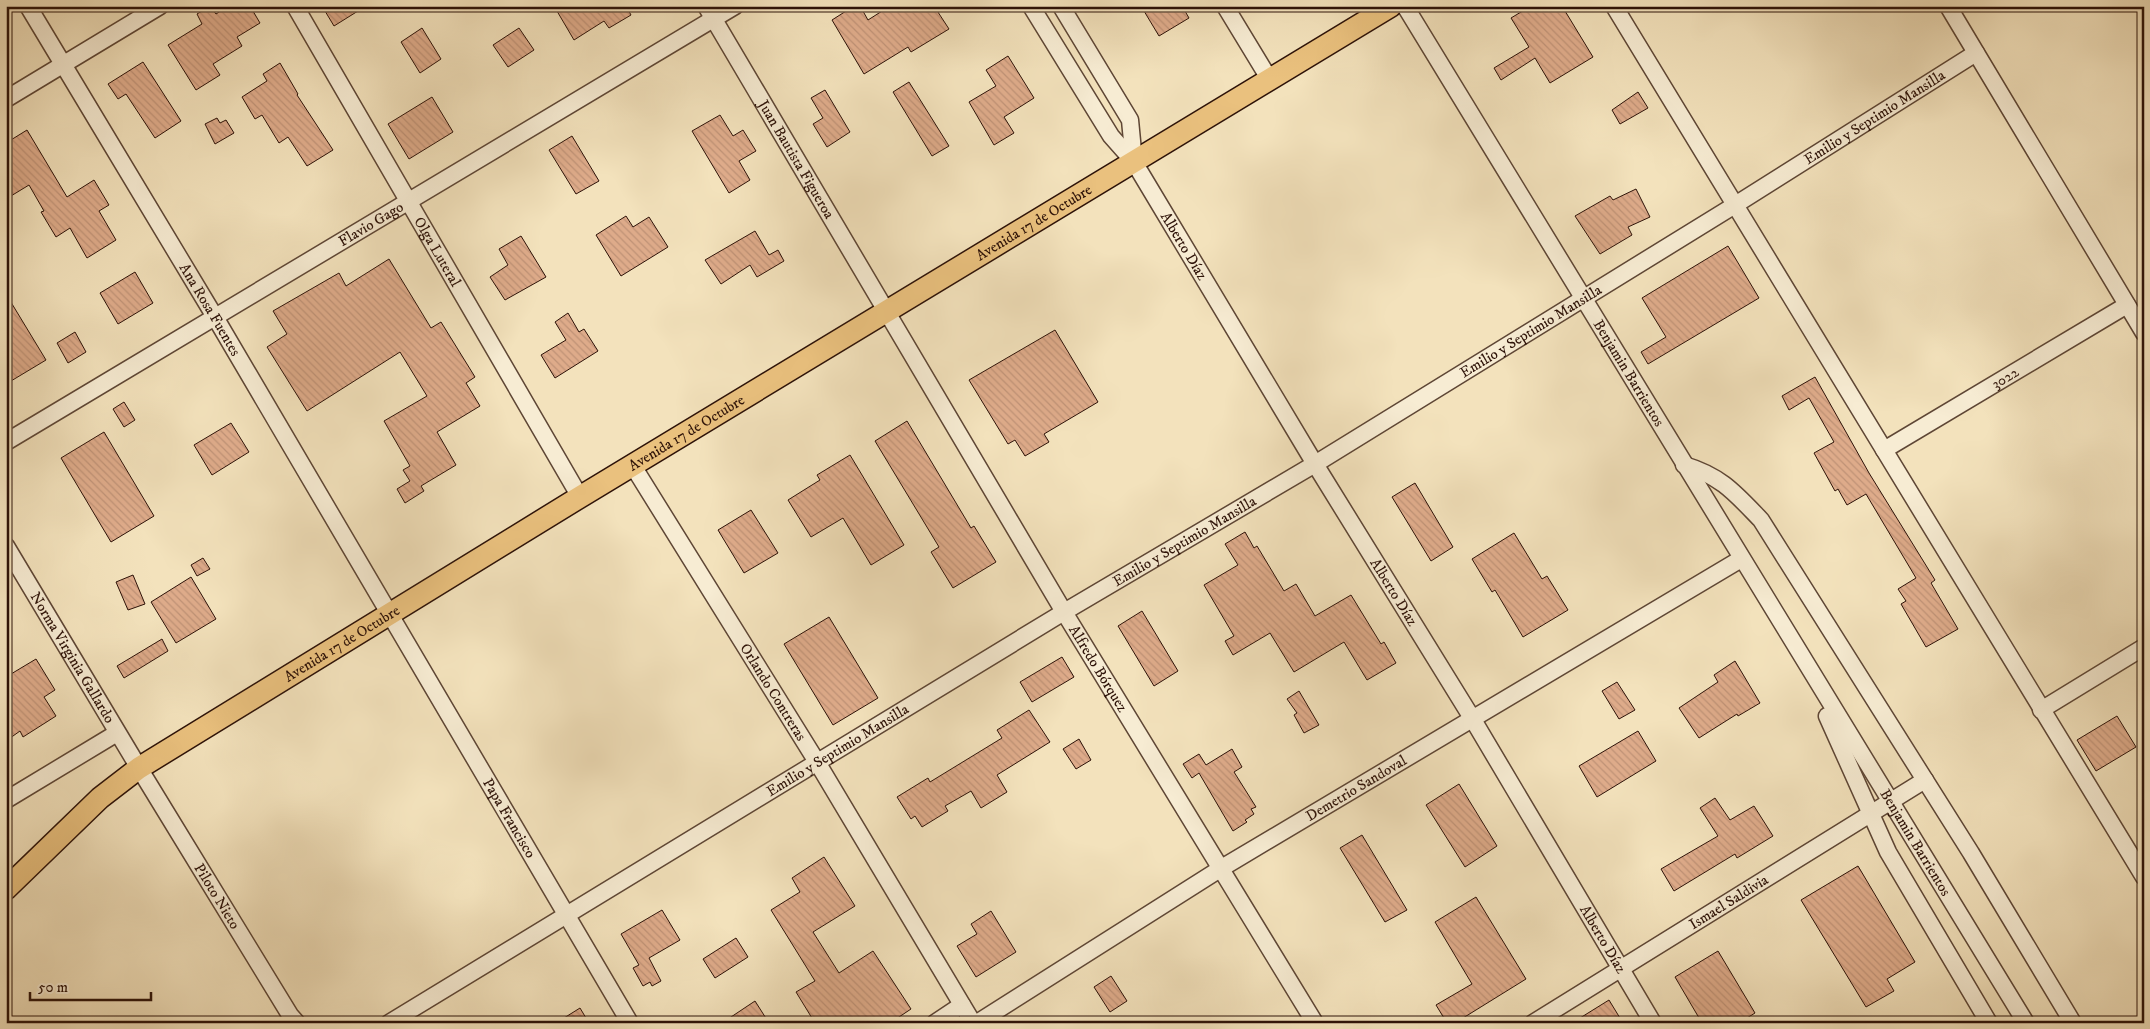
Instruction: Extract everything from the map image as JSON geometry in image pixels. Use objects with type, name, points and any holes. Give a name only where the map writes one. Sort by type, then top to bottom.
[{"type":"main road","name":"Avenida 17 de Octubre","points":[[6,889],[111,788],[139,768],[580,497],[1391,6]]},
{"type":"street","name":"Ana Rosa Fuentes","points":[[28,6],[215,317],[389,614]]},
{"type":"street","points":[[6,99],[160,6]]},
{"type":"street","name":"Olga Luteral","points":[[295,6],[410,201],[580,497]]},
{"type":"street","name":"Flavio Gago","points":[[6,442],[410,201],[710,13],[735,6]]},
{"type":"street","points":[[1031,6],[1111,136],[1134,162]]},
{"type":"street","points":[[1061,6],[1130,120],[1134,162]]},
{"type":"street","points":[[1225,6],[1270,80]]},
{"type":"street","name":"Benjamin Barrientos","points":[[1405,6],[1804,663],[2026,1023]]},
{"type":"street","points":[[1614,6],[2144,877]]},
{"type":"street","points":[[1948,6],[2144,333]]},
{"type":"street","name":"Juan Bautista Figueroa","points":[[710,13],[886,312]]},
{"type":"street","name":"Emilio y Septimio Mansilla","points":[[389,1023],[1064,612],[1315,464],[1976,53]]},
{"type":"street","name":"Alberto Díaz","points":[[1134,162],[1315,464],[1472,718],[1653,1023]]},
{"type":"street","name":"3022","points":[[1884,450],[2127,305]]},
{"type":"street","name":"Alfredo Bórquez","points":[[886,312],[1064,612],[1315,1023]]},
{"type":"street","points":[[1684,465],[1704,471],[1730,488],[1761,520],[1925,780],[2073,1023]]},
{"type":"street","name":"Orlando Contreras","points":[[633,466],[817,762],[962,1005],[975,1023]]},
{"type":"street","name":"Norma Virginia Gallardo","points":[[6,546],[139,768]]},
{"type":"street","name":"Demetrio Sandoval","points":[[975,1023],[1220,869],[1741,559]]},
{"type":"street","name":"Papa Francisco","points":[[389,614],[630,1023]]},
{"type":"street","points":[[2041,710],[2144,647]]},
{"type":"street","name":"Benjamin Barrientos","points":[[1804,663],[1888,852],[1989,1023]]},
{"type":"street","points":[[6,800],[117,732]]},
{"type":"street","name":"Piloto Nieto","points":[[139,768],[290,1015],[297,1023]]},
{"type":"street","name":"Ismael Saldivia","points":[[1533,1023],[1925,780]]},
{"type":"street","points":[[935,1023],[962,1005]]},
{"type":"building","points":[[210,6],[216,14],[228,6],[250,6],[260,23],[237,37],[242,46],[213,64],[220,75],[196,90],[168,45],[202,24],[197,14]]},
{"type":"building","points":[[322,6],[366,6],[334,26]]},
{"type":"building","points":[[554,6],[626,6],[631,15],[609,28],[604,21],[574,40]]},
{"type":"building","points":[[854,6],[860,6],[868,20],[890,6],[934,6],[949,29],[911,52],[908,47],[864,74],[832,20]]},
{"type":"building","points":[[1141,6],[1182,6],[1189,18],[1159,36]]},
{"type":"building","points":[[1531,6],[1562,6],[1593,57],[1550,83],[1535,58],[1501,80],[1494,68],[1529,47],[1511,18]]},
{"type":"building","points":[[422,28],[441,59],[420,73],[401,42]]},
{"type":"building","points":[[519,28],[534,50],[508,67],[493,45]]},
{"type":"building","points":[[1008,56],[1034,98],[1004,117],[1014,133],[994,145],[969,102],[996,86],[986,70]]},
{"type":"building","points":[[143,62],[181,121],[155,138],[126,94],[118,99],[108,84]]},
{"type":"building","points":[[280,63],[297,95],[333,150],[307,166],[288,137],[279,143],[262,115],[255,119],[242,97],[267,81],[263,74]]},
{"type":"building","points":[[909,82],[949,146],[932,156],[893,92]]},
{"type":"building","points":[[825,90],[850,132],[827,147],[813,124],[823,118],[811,98]]},
{"type":"building","points":[[1638,92],[1648,108],[1620,124],[1612,110]]},
{"type":"building","points":[[432,97],[453,132],[409,159],[388,124]]},
{"type":"building","points":[[720,115],[733,136],[743,130],[756,151],[739,161],[750,180],[729,193],[692,131]]},
{"type":"building","points":[[217,118],[220,123],[226,120],[234,133],[215,144],[205,124]]},
{"type":"building","points":[[27,130],[67,197],[94,180],[109,205],[99,211],[116,240],[87,258],[70,228],[56,237],[41,212],[44,211],[29,185],[6,199],[6,143]]},
{"type":"building","points":[[572,136],[599,181],[576,194],[549,150]]},
{"type":"building","points":[[1636,189],[1650,217],[1628,227],[1632,235],[1600,254],[1575,216],[1610,196],[1613,200]]},
{"type":"building","points":[[626,216],[633,227],[649,217],[668,247],[621,276],[596,235]]},
{"type":"building","points":[[755,231],[769,255],[778,250],[784,261],[757,277],[750,265],[721,284],[705,260]]},
{"type":"building","points":[[521,236],[546,277],[505,300],[490,277],[508,265],[499,249]]},
{"type":"building","points":[[1728,246],[1759,298],[1648,364],[1641,352],[1666,337],[1642,298]]},
{"type":"building","points":[[389,259],[431,328],[441,322],[475,377],[466,383],[480,406],[437,432],[456,465],[421,486],[424,491],[405,503],[397,489],[410,481],[403,470],[410,466],[384,421],[427,396],[400,352],[307,411],[267,347],[287,334],[273,311],[339,273],[346,286]]},
{"type":"building","points":[[135,272],[153,303],[118,324],[100,293]]},
{"type":"building","points":[[6,294],[46,360],[6,384]]},
{"type":"building","points":[[568,313],[579,332],[584,329],[598,351],[555,378],[541,355],[566,340],[555,322]]},
{"type":"building","points":[[1055,330],[1098,402],[1044,434],[1049,442],[1025,456],[1015,440],[1008,444],[969,380]]},
{"type":"building","points":[[75,332],[86,352],[68,363],[57,343]]},
{"type":"building","points":[[1815,377],[1869,473],[1935,580],[1931,583],[1958,629],[1926,647],[1901,604],[1906,601],[1898,589],[1916,578],[1866,494],[1847,505],[1838,489],[1835,491],[1814,453],[1834,442],[1809,398],[1789,410],[1782,396]]},
{"type":"building","points":[[124,402],[135,420],[124,427],[113,409]]},
{"type":"building","points":[[907,421],[971,528],[974,526],[996,562],[953,588],[931,552],[939,547],[875,441]]},
{"type":"building","points":[[231,423],[249,452],[212,475],[194,445]]},
{"type":"building","points":[[104,432],[154,516],[111,542],[61,458]]},
{"type":"building","points":[[850,455],[904,545],[871,565],[843,518],[811,537],[788,500],[820,480],[817,475]]},
{"type":"building","points":[[1415,483],[1453,547],[1431,561],[1392,497]]},
{"type":"building","points":[[751,510],[778,553],[744,573],[718,530]]},
{"type":"building","points":[[1245,532],[1254,548],[1257,546],[1284,591],[1296,584],[1315,616],[1351,595],[1381,644],[1384,642],[1396,663],[1367,680],[1344,642],[1294,672],[1270,633],[1233,655],[1225,641],[1234,636],[1204,585],[1238,565],[1225,544]]},
{"type":"building","points":[[1514,533],[1542,579],[1547,576],[1568,610],[1523,637],[1495,590],[1492,592],[1472,559]]},
{"type":"building","points":[[203,558],[210,569],[197,576],[191,565]]},
{"type":"building","points":[[133,575],[145,604],[128,610],[116,582]]},
{"type":"building","points":[[191,577],[216,619],[176,643],[151,602]]},
{"type":"building","points":[[1142,611],[1178,671],[1154,686],[1118,626]]},
{"type":"building","points":[[829,617],[878,698],[833,725],[784,644]]},
{"type":"building","points":[[162,639],[168,651],[124,678],[117,666]]},
{"type":"building","points":[[1062,657],[1074,677],[1032,702],[1020,682]]},
{"type":"building","points":[[36,659],[55,690],[44,697],[56,716],[23,737],[20,731],[6,741],[6,677]]},
{"type":"building","points":[[1735,661],[1760,703],[1738,716],[1737,714],[1699,738],[1679,708],[1718,682],[1714,675]]},
{"type":"building","points":[[1617,682],[1635,710],[1619,719],[1602,691]]},
{"type":"building","points":[[1299,691],[1319,725],[1304,733],[1294,715],[1297,713],[1287,699]]},
{"type":"building","points":[[1029,710],[1050,742],[997,775],[1007,792],[981,808],[971,791],[945,806],[948,811],[922,827],[915,816],[911,819],[897,797],[928,778],[930,782],[1002,738],[997,730]]},
{"type":"building","points":[[2117,716],[2136,747],[2096,771],[2077,740]]},
{"type":"building","points":[[1638,731],[1656,761],[1597,797],[1579,766]]},
{"type":"building","points":[[1079,739],[1091,760],[1076,769],[1063,749]]},
{"type":"building","points":[[1232,749],[1242,767],[1234,772],[1256,807],[1251,809],[1254,814],[1245,820],[1247,822],[1233,831],[1199,773],[1192,778],[1183,764],[1199,754],[1206,765]]},
{"type":"building","points":[[1459,784],[1497,846],[1465,867],[1426,805]]},
{"type":"building","points":[[1715,798],[1730,820],[1754,806],[1773,836],[1737,858],[1735,854],[1674,891],[1661,869],[1718,836],[1700,808]]},
{"type":"building","points":[[1362,835],[1407,910],[1385,922],[1340,848]]},
{"type":"building","points":[[824,857],[855,906],[813,932],[839,973],[873,951],[911,1009],[890,1023],[815,1023],[796,992],[815,981],[771,910],[800,892],[792,878]]},
{"type":"building","points":[[1858,866],[1915,962],[1887,979],[1894,991],[1866,1007],[1801,900]]},
{"type":"building","points":[[1476,897],[1526,979],[1455,1023],[1447,1023],[1436,1005],[1472,984],[1435,922]]},
{"type":"building","points":[[662,910],[680,940],[649,958],[661,981],[652,986],[650,982],[643,986],[633,968],[639,965],[621,934]]},
{"type":"building","points":[[991,911],[1016,952],[976,977],[957,946],[977,934],[971,924]]},
{"type":"building","points":[[736,938],[748,957],[715,978],[703,959]]},
{"type":"building","points":[[1718,951],[1755,1013],[1739,1023],[1702,1023],[1675,977]]},
{"type":"building","points":[[1111,976],[1127,1001],[1110,1012],[1094,987]]},
{"type":"building","points":[[1609,1000],[1623,1023],[1572,1023]]},
{"type":"building","points":[[755,1001],[769,1023],[722,1023]]},
{"type":"building","points":[[580,1008],[589,1023],[556,1023]]}]
